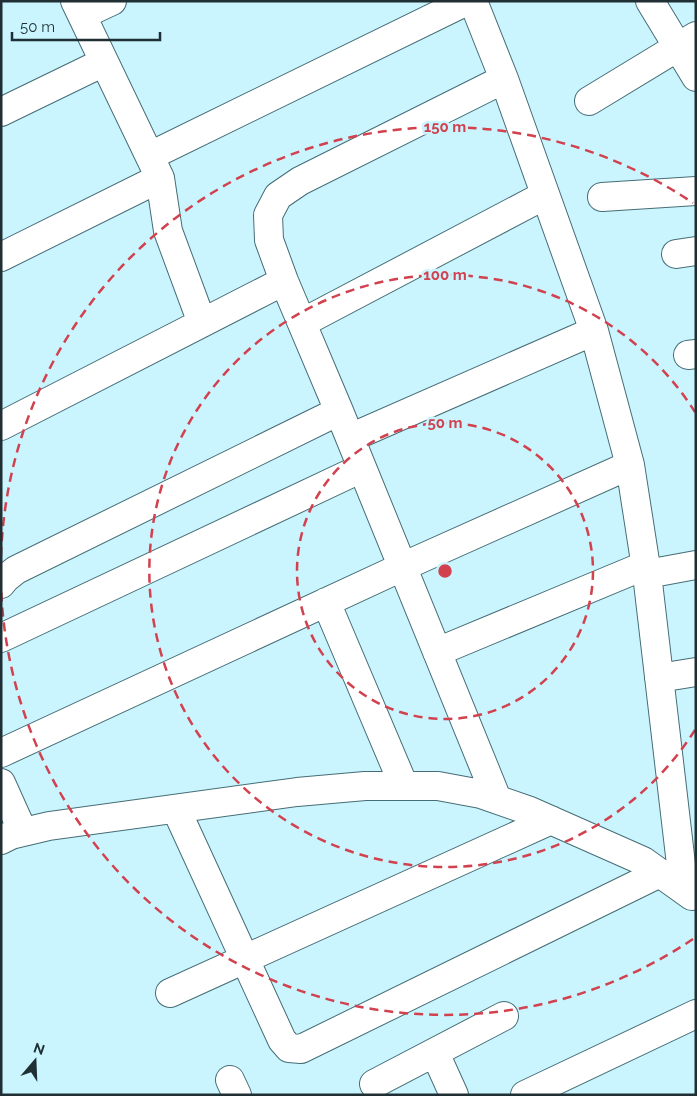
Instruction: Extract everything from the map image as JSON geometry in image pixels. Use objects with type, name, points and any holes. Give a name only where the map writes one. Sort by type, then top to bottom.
[{"type":"street","points":[[112,1],[78,8],[155,167],[168,231],[202,323]]},
{"type":"street","points":[[1,257],[155,167],[467,1]]},
{"type":"street","points":[[473,1],[504,79],[594,331],[630,465],[690,894]]},
{"type":"street","points":[[650,1],[687,41],[696,77]]},
{"type":"street","points":[[589,101],[687,41]]},
{"type":"street","points":[[1,112],[104,62]]},
{"type":"street","points":[[496,799],[339,411],[284,281],[269,240],[268,215],[278,196],[300,181],[504,79]]},
{"type":"street","points":[[602,197],[696,191]]},
{"type":"street","points":[[302,323],[545,195]]},
{"type":"street","points":[[1,426],[284,281]]},
{"type":"street","points":[[350,438],[594,331]]},
{"type":"street","points":[[1,584],[16,570],[339,411]]},
{"type":"street","points":[[1,753],[402,566],[630,465]]},
{"type":"street","points":[[1,638],[362,468]]},
{"type":"street","points":[[437,652],[646,570],[696,565]]},
{"type":"street","points":[[326,602],[404,786]]},
{"type":"street","points":[[659,678],[696,672]]},
{"type":"street","points":[[1,783],[12,836],[49,826],[297,792],[365,786],[438,786],[481,794],[551,820],[643,860],[690,894]]},
{"type":"street","points":[[176,809],[282,1040],[289,1048],[301,1049],[660,873]]},
{"type":"street","points":[[170,993],[551,820]]},
{"type":"street","points":[[374,1084],[504,1016]]},
{"type":"street","points":[[525,1095],[694,1022]]},
{"type":"street","points":[[435,1053],[454,1095]]}]
